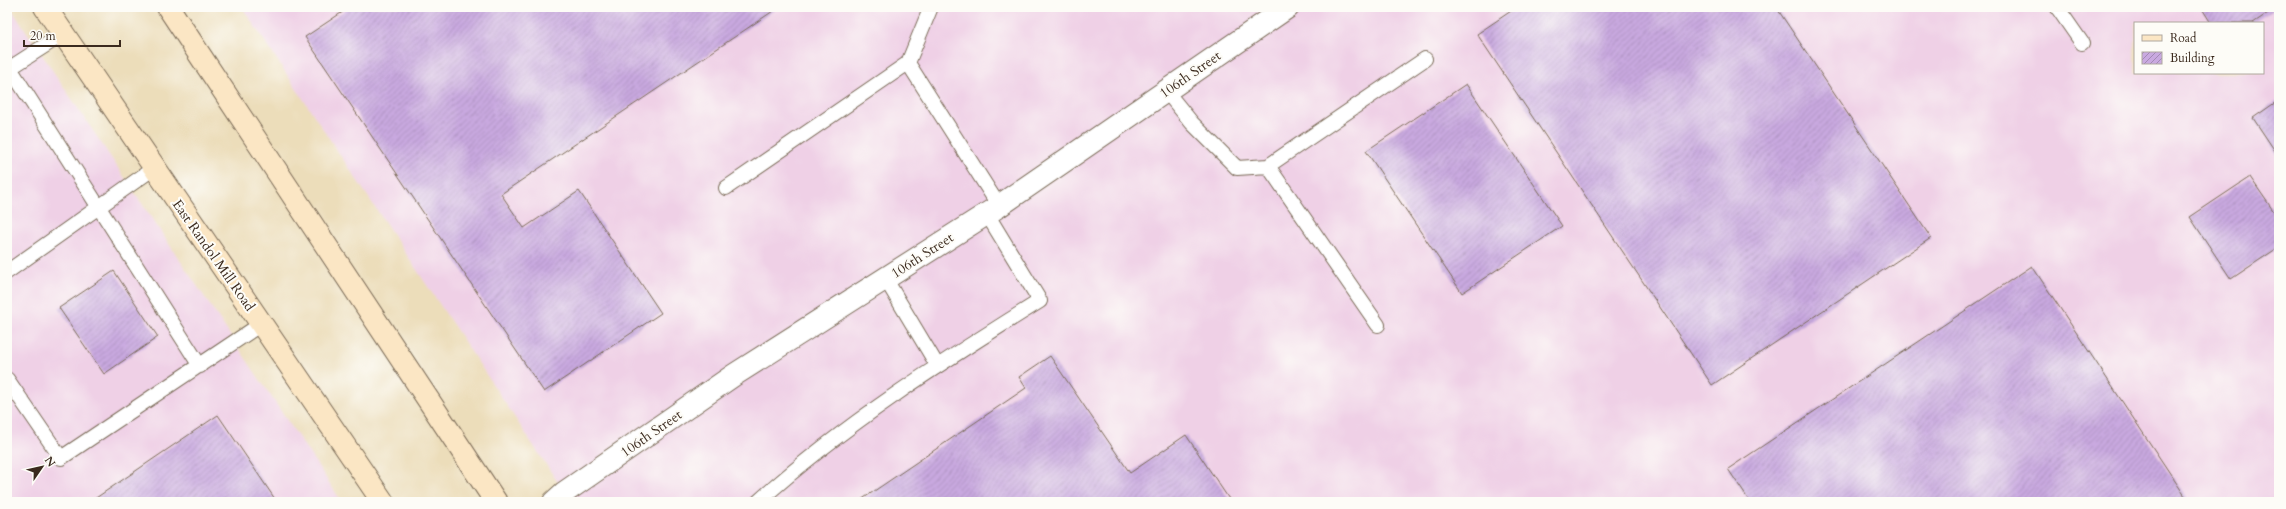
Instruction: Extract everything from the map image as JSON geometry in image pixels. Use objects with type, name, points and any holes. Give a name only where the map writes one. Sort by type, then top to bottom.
[{"type":"main road","name":"East Randol Mill Road","points":[[45,7],[383,502]]},
{"type":"main road","points":[[168,7],[496,502]]},
{"type":"street","name":"106th Street","points":[[554,502],[565,492],[734,375],[993,210],[1288,7]]},
{"type":"lane","points":[[726,188],[908,63],[931,7]]},
{"type":"lane","points":[[2057,7],[2082,43]]},
{"type":"lane","points":[[63,34],[8,69],[200,366]]},
{"type":"lane","points":[[1166,91],[1192,124],[1237,168],[1268,166],[1425,59]]},
{"type":"lane","points":[[758,502],[796,468],[937,365],[1040,301],[993,210],[908,63]]},
{"type":"lane","points":[[1268,166],[1378,326]]},
{"type":"lane","points":[[7,272],[154,168]]},
{"type":"lane","points":[[885,278],[937,365]]},
{"type":"lane","points":[[7,379],[61,458],[262,324]]},
{"type":"shaded area","points":[[7,7],[10,7],[342,502],[7,502]]},
{"type":"shaded area","points":[[242,7],[2279,7],[2279,502],[571,502]]},
{"type":"building","points":[[350,7],[779,7],[501,194],[524,228],[579,191],[661,313],[544,392],[305,37]]},
{"type":"building","points":[[1517,7],[1776,7],[1931,238],[1712,385],[1477,34]]},
{"type":"building","points":[[2201,7],[2277,7],[2254,22],[2210,22]]},
{"type":"building","points":[[1466,84],[1562,226],[1462,293],[1366,151]]},
{"type":"building","points":[[2279,100],[2279,157],[2253,118]]},
{"type":"building","points":[[2250,177],[2279,219],[2279,247],[2231,279],[2190,217]]},
{"type":"building","points":[[2032,266],[2189,502],[1750,502],[1728,469]]},
{"type":"building","points":[[114,271],[158,337],[104,374],[59,308]]},
{"type":"building","points":[[1050,356],[1130,473],[1186,435],[1231,502],[858,502],[1026,388],[1019,377]]},
{"type":"building","points":[[218,415],[277,502],[90,502]]}]
